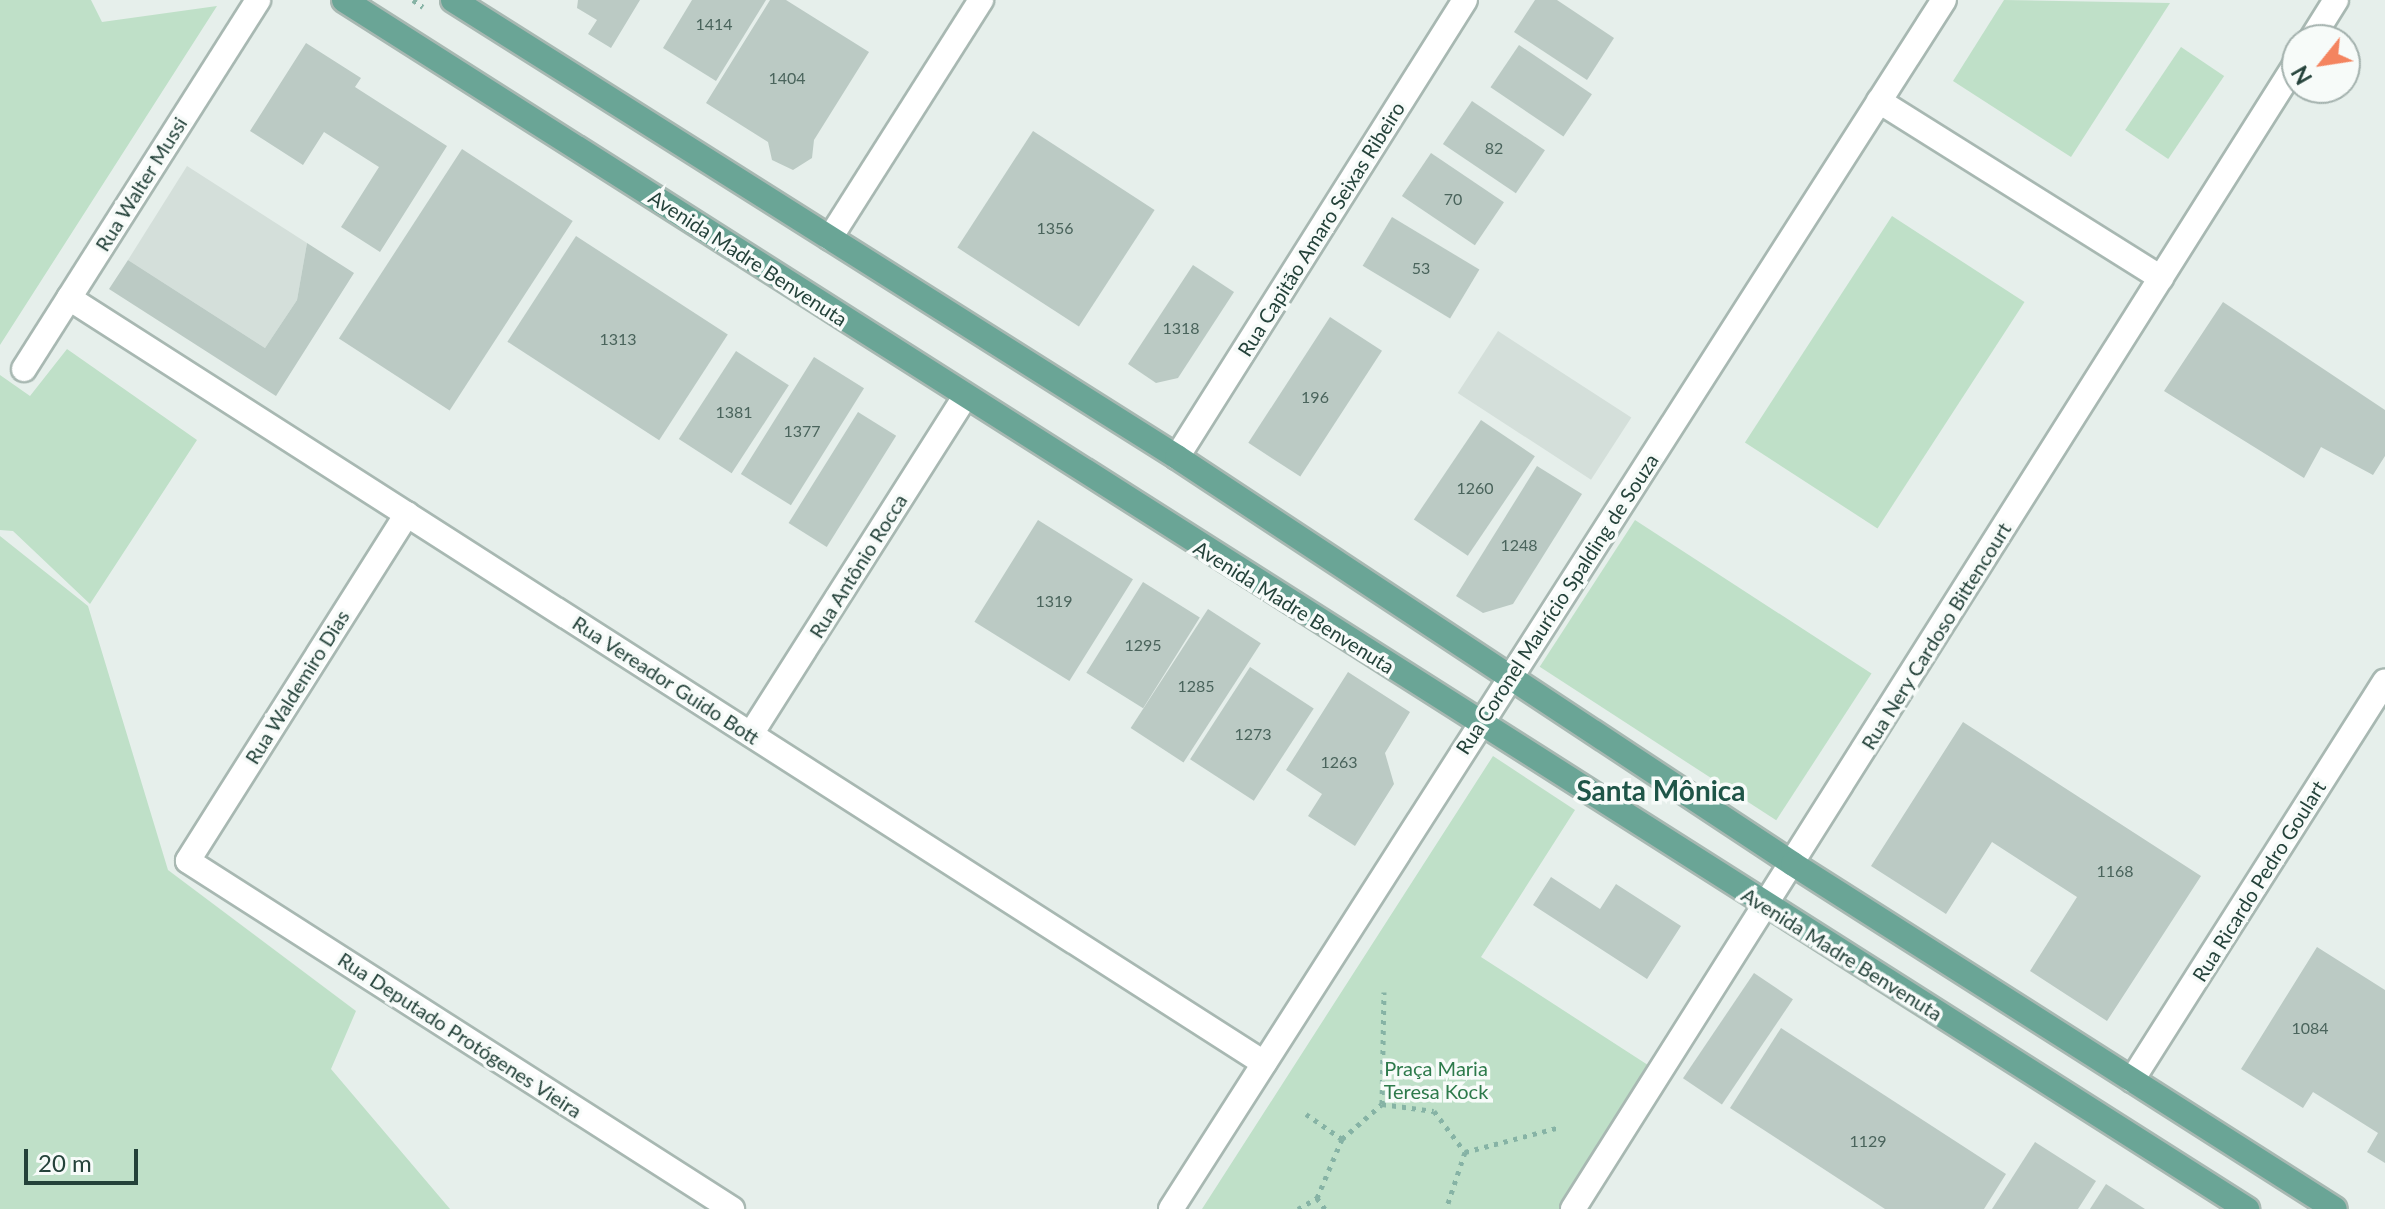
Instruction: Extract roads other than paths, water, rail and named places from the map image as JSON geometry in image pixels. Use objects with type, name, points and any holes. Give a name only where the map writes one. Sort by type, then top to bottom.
[{"type":"main road","name":"Avenida Madre Benvenuta","points":[[344,0],[964,398],[2247,1209]]},
{"type":"main road","points":[[453,0],[1177,457],[1793,864],[2335,1209]]},
{"type":"street","name":"Rua Walter Mussi","points":[[24,369],[258,0]]},
{"type":"street","points":[[830,238],[981,0]]},
{"type":"street","name":"Rua Capitão Amaro Seixas Ribeiro","points":[[1177,457],[1465,0]]},
{"type":"street","name":"Rua Coronel Maurício Spalding de Souza","points":[[1171,1209],[1944,0]]},
{"type":"street","points":[[2321,24],[2336,0]]},
{"type":"street","name":"Rua Nery Cardoso Bittencourt","points":[[1573,1209],[2281,87]]},
{"type":"street","points":[[1879,101],[2161,278]]},
{"type":"street","name":"Rua Vereador Guido Bott","points":[[69,298],[1264,1063]]},
{"type":"street","name":"Rua Antônio Rocca","points":[[751,734],[964,398]]},
{"type":"street","name":"Rua Waldemiro Dias","points":[[188,861],[407,514]]},
{"type":"street","name":"Rua Ricardo Pedro Goulart","points":[[2132,1080],[2385,681]]},
{"type":"street","name":"Rua Deputado Protógenes Vieira","points":[[188,861],[732,1209]]},
{"type":"district","name":"Santa Mônica","points":[[1661,790]]},
{"type":"park label","name":"Praça Maria Teresa Kock","points":[[1436,1080]]}]
